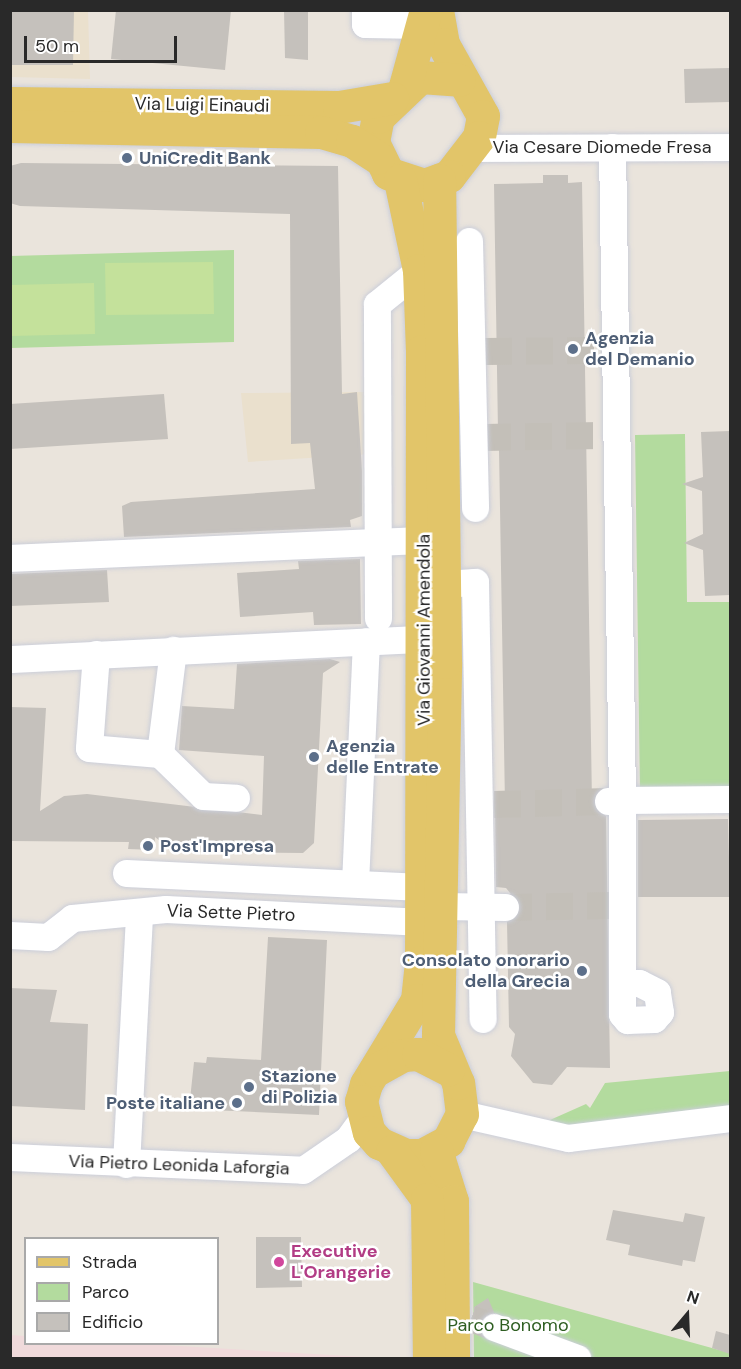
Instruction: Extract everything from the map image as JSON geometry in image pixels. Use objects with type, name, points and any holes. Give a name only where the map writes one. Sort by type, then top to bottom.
[{"type":"main road","points":[[389,169],[424,185],[439,180],[474,148],[483,116],[475,95],[459,80],[428,15]]},
{"type":"main road","name":"Via Giovanni Amendola","points":[[363,1118],[366,1084],[417,1000],[445,804],[445,736],[425,540],[419,270],[389,169],[374,129],[399,92],[428,15]]},
{"type":"main road","points":[[399,92],[437,74],[459,80]]},
{"type":"main road","name":"Via Luigi Einaudi","points":[[10,103],[339,107],[399,92]]},
{"type":"main road","name":"Via Luigi Einaudi","points":[[10,126],[321,132],[352,141],[389,169]]},
{"type":"main road","name":"Via Giovanni Amendola","points":[[439,180],[440,352],[466,441],[435,650],[429,905],[438,1035],[448,1069],[458,1083],[462,1114]]},
{"type":"main road","points":[[376,1070],[403,1055],[418,1054],[448,1069]]},
{"type":"main road","points":[[392,1151],[422,1155],[436,1150],[448,1141],[462,1114]]},
{"type":"main road","points":[[363,1118],[379,1143],[392,1151],[427,1199],[429,1359]]},
{"type":"main road","points":[[436,1150],[452,1201],[472,1319],[453,1359]]},
{"type":"street","points":[[365,10],[365,24],[428,15]]},
{"type":"street","points":[[612,147],[608,435],[616,906],[622,983]]},
{"type":"street","name":"Via Cesare Diomede Fresa","points":[[474,148],[730,147]]},
{"type":"street","points":[[469,241],[471,308],[479,352],[466,441],[475,508]]},
{"type":"street","points":[[378,618],[377,304],[419,270]]},
{"type":"street","points":[[438,308],[471,308]]},
{"type":"street","points":[[440,352],[479,352]]},
{"type":"street","points":[[10,558],[425,540]]},
{"type":"street","points":[[444,584],[476,582],[478,738],[487,804],[493,907],[483,1019]]},
{"type":"street","points":[[10,659],[366,641],[435,650],[478,660]]},
{"type":"street","points":[[355,884],[366,641]]},
{"type":"street","points":[[160,754],[173,650]]},
{"type":"street","points":[[96,654],[90,748],[160,754],[202,796],[236,798]]},
{"type":"street","points":[[445,736],[478,738]]},
{"type":"street","points":[[615,801],[730,800]]},
{"type":"street","points":[[445,804],[487,804]]},
{"type":"street","points":[[126,873],[355,884],[429,905],[493,907]]},
{"type":"street","name":"Via Sette Pietro","points":[[10,934],[48,937],[72,918],[166,909],[429,905]]},
{"type":"street","points":[[126,1164],[139,913]]},
{"type":"street","points":[[462,1114],[568,1138],[730,1118]]},
{"type":"street","name":"Via Pietro Leonida Laforgia","points":[[10,1157],[126,1164],[303,1170],[348,1139],[363,1118]]},
{"type":"street","points":[[472,1319],[577,1359]]},
{"type":"shaded area","points":[[11,11],[88,11],[90,79],[11,77]]},
{"type":"shaded area","points":[[370,392],[371,454],[248,462],[241,393]]},
{"type":"shaded area","points":[[10,1335],[24,1336],[24,1345],[163,1345],[382,1358],[11,1358]]},
{"type":"green space","points":[[234,250],[234,342],[11,348],[10,256]]},
{"type":"green space","points":[[213,262],[214,314],[106,315],[105,263]]},
{"type":"green space","points":[[94,283],[95,334],[11,336],[11,285]]},
{"type":"green space","points":[[685,434],[687,602],[730,602],[730,793],[640,793],[635,435]]},
{"type":"green space","points":[[730,1071],[730,1107],[583,1126],[549,1125],[550,1120],[586,1104],[590,1108],[605,1083]]},
{"type":"green space","name":"Parco Bonomo","points":[[473,1282],[730,1353],[730,1358],[474,1358]]},
{"type":"building","points":[[11,10],[74,10],[73,65],[10,65]]},
{"type":"building","points":[[116,10],[231,10],[225,70],[111,59]]},
{"type":"building","points":[[284,10],[308,10],[308,60],[285,58]]},
{"type":"building","points":[[730,68],[730,102],[685,103],[684,69]]},
{"type":"building","points":[[21,163],[338,166],[342,394],[357,392],[362,471],[362,516],[350,520],[351,527],[124,537],[122,506],[131,502],[315,489],[310,443],[291,444],[290,214],[20,206],[10,203],[10,166]]},
{"type":"building","points":[[543,175],[568,175],[568,183],[582,182],[592,802],[606,816],[610,1068],[567,1067],[552,1085],[533,1083],[511,1056],[515,1034],[509,1027],[507,922],[521,907],[506,888],[496,887],[495,806],[505,805],[499,449],[489,443],[489,431],[498,431],[494,184],[543,183]]},
{"type":"building","points":[[164,394],[168,439],[10,449],[10,404]]},
{"type":"building","points":[[730,431],[730,595],[705,596],[703,550],[684,543],[703,534],[702,491],[682,484],[703,477],[701,432]]},
{"type":"building","points":[[360,559],[361,624],[314,625],[313,612],[240,617],[237,573],[299,569],[298,561]]},
{"type":"building","points":[[107,570],[109,602],[10,606],[10,574]]},
{"type":"building","points":[[330,659],[340,662],[323,673],[314,843],[303,853],[174,852],[155,837],[154,850],[128,849],[129,842],[10,841],[10,707],[46,708],[40,811],[64,796],[87,794],[262,815],[264,756],[179,750],[182,706],[234,709],[237,664]]},
{"type":"building","points":[[728,819],[730,897],[638,897],[638,820]]},
{"type":"building","points":[[268,937],[327,940],[319,1115],[189,1109],[194,1062],[206,1063],[207,1057],[261,1060]]},
{"type":"building","points":[[10,988],[57,990],[50,1022],[88,1024],[85,1110],[10,1106]]},
{"type":"building","points":[[613,1210],[683,1222],[685,1213],[705,1217],[695,1262],[683,1260],[682,1266],[628,1255],[630,1245],[606,1240]]},
{"type":"building","name":"Executive L'Orangerie","points":[[256,1237],[301,1237],[302,1287],[256,1288]]},
{"type":"building","points":[[488,1298],[494,1312],[480,1321],[481,1335],[474,1329],[474,1307]]},
{"type":"building","points":[[716,1331],[730,1335],[730,1354],[712,1348]]},
{"type":"tunnel","points":[[485,351],[604,350]]},
{"type":"tunnel","points":[[484,437],[602,435]]},
{"type":"tunnel","points":[[494,804],[608,801]]},
{"type":"tunnel","points":[[505,907],[610,905]]},
{"type":"tunnel","points":[[471,1318],[494,1327]]},
{"type":"place","name":"UniCredit Bank","points":[[127,158]]},
{"type":"place","name":"Agenzia del Demanio","points":[[573,349]]},
{"type":"place","name":"Agenzia delle Entrate","points":[[314,757]]},
{"type":"place","name":"Post'Impresa","points":[[148,846]]},
{"type":"place","name":"Consolato onorario della Grecia","points":[[582,971]]},
{"type":"place","name":"Stazione di Polizia","points":[[249,1087]]},
{"type":"place","name":"Poste italiane","points":[[237,1103]]},
{"type":"place","name":"Executive L'Orangerie","points":[[279,1262]]}]
